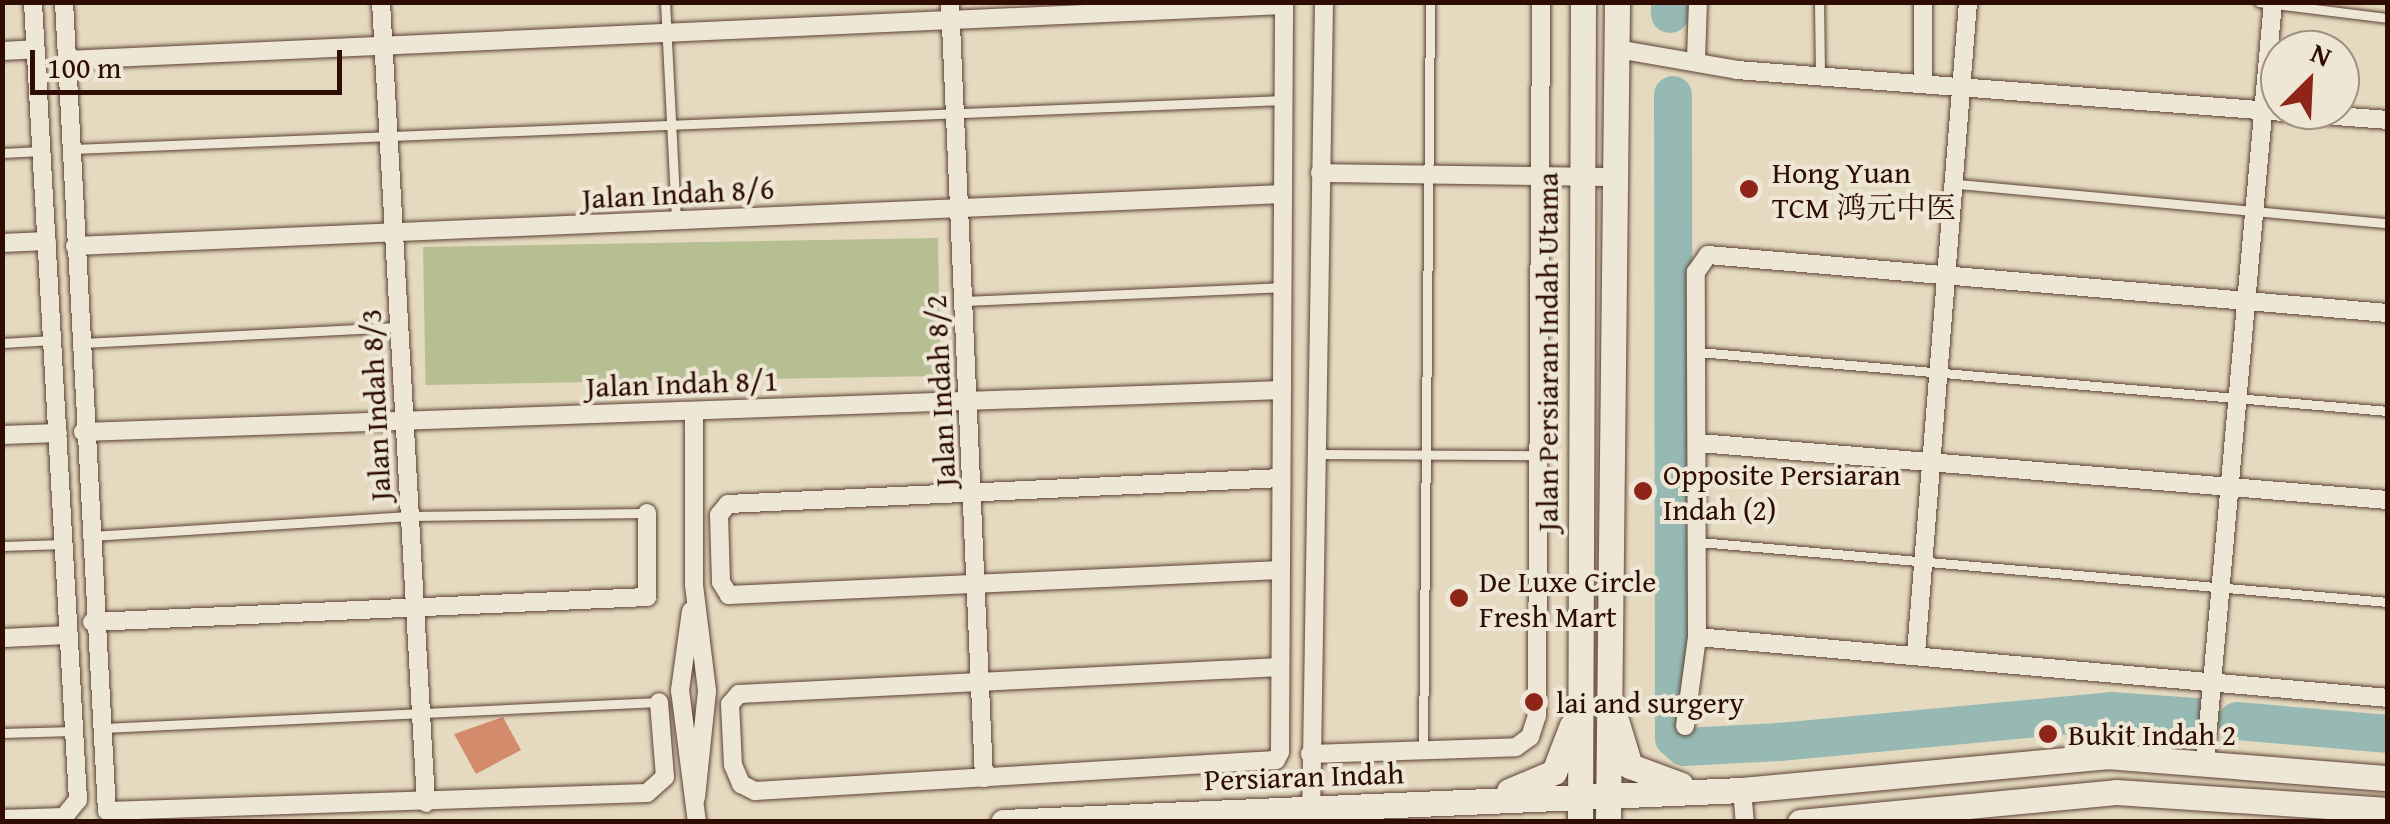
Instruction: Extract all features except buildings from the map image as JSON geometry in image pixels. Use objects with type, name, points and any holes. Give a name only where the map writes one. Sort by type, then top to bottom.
[{"type":"main road","name":"Jalan Persiaran Indah Utama","points":[[1580,809],[1583,2]]},
{"type":"main road","points":[[1618,2],[1608,808],[1716,792],[2106,756],[2388,778]]},
{"type":"main road","points":[[1610,699],[1630,766],[1716,792]]},
{"type":"main road","points":[[1474,802],[1554,772],[1579,706]]},
{"type":"main road","points":[[2116,792],[2204,762],[2274,788],[2379,810]]},
{"type":"main road","points":[[1800,822],[2116,792],[2379,810]]},
{"type":"main road","name":"Persiaran Indah","points":[[1003,822],[1311,815],[1474,802],[1608,808]]},
{"type":"street","points":[[2,820],[74,812],[74,731],[33,2]]},
{"type":"street","points":[[64,2],[92,622],[107,811],[426,804],[659,788],[665,777],[659,702]]},
{"type":"street","name":"Jalan Indah 8/3","points":[[381,2],[426,804]]},
{"type":"street","points":[[1311,815],[1320,454],[1324,2]]},
{"type":"street","points":[[1310,754],[1516,746],[1530,737],[1537,716],[1542,2]]},
{"type":"street","points":[[1696,59],[1698,2]]},
{"type":"street","points":[[1922,2],[1923,82]]},
{"type":"street","points":[[1916,654],[1966,86],[1968,2]]},
{"type":"street","points":[[2270,30],[2273,3]]},
{"type":"street","points":[[66,60],[383,41],[667,31],[951,12],[1284,4],[1280,668],[1276,760],[755,792],[741,784],[733,764],[730,704],[739,694],[1280,668]]},
{"type":"street","name":"Jalan Indah 8/2","points":[[951,12],[984,778]]},
{"type":"street","points":[[2,50],[36,49]]},
{"type":"street","points":[[1617,50],[1696,59],[1735,77],[1923,82],[2260,110]]},
{"type":"street","points":[[2360,118],[2388,120]]},
{"type":"street","points":[[2204,762],[2225,486],[2260,121]]},
{"type":"street","points":[[1320,172],[1540,172],[1614,177]]},
{"type":"street","name":"Jalan Indah 8/6","points":[[75,246],[1283,194]]},
{"type":"street","points":[[2,243],[47,241]]},
{"type":"street","points":[[1685,726],[1697,638],[1700,443],[1696,272],[1718,254],[2388,313]]},
{"type":"street","name":"Jalan Indah 8/1","points":[[84,432],[403,416],[694,411],[1282,390]]},
{"type":"street","points":[[694,411],[694,585],[707,690],[696,797]]},
{"type":"street","points":[[2,435],[58,432]]},
{"type":"street","points":[[1700,443],[2388,500]]},
{"type":"street","points":[[1281,570],[750,596],[729,594],[720,582],[723,504],[972,497],[1282,478]]},
{"type":"street","points":[[92,622],[647,597],[653,586],[647,513]]},
{"type":"street","points":[[694,585],[680,690],[698,822]]},
{"type":"street","points":[[2,638],[69,635]]},
{"type":"street","points":[[1697,638],[1916,654],[2388,698]]},
{"type":"street","points":[[1742,790],[1745,822]]},
{"type":"lane","points":[[665,2],[676,221]]},
{"type":"lane","points":[[1423,750],[1430,2]]},
{"type":"lane","points":[[1813,78],[1819,2]]},
{"type":"lane","points":[[2259,2],[2388,18]]},
{"type":"lane","points":[[70,149],[1284,100]]},
{"type":"lane","points":[[2,153],[42,152]]},
{"type":"lane","points":[[1957,184],[2252,207],[2388,223]]},
{"type":"lane","points":[[963,301],[1282,287]]},
{"type":"lane","points":[[80,343],[398,326]]},
{"type":"lane","points":[[2,343],[52,340]]},
{"type":"lane","points":[[1698,352],[1941,368],[2388,411]]},
{"type":"lane","points":[[1320,454],[1539,455]]},
{"type":"lane","points":[[88,536],[409,516],[647,513]]},
{"type":"lane","points":[[1699,542],[1924,558],[2388,602]]},
{"type":"lane","points":[[2,546],[64,544]]},
{"type":"lane","points":[[1538,584],[1578,584]]},
{"type":"lane","points":[[98,728],[420,710],[659,702]]},
{"type":"lane","points":[[2,733],[74,731]]},
{"type":"green space","points":[[938,238],[940,376],[425,385],[423,247]]},
{"type":"waterway","points":[[1670,2],[1670,14]]},
{"type":"waterway","points":[[1673,95],[1674,738],[1684,747],[1779,742],[2111,711],[2196,717]]},
{"type":"waterway","points":[[2237,721],[2388,734]]},
{"type":"place","name":"Hong Yuan TCM 鸿元中医","points":[[1749,189]]},
{"type":"place","name":"Opposite Persiaran Indah (2)","points":[[1643,491]]},
{"type":"place","name":"De Luxe Circle Fresh Mart","points":[[1459,598]]},
{"type":"place","name":"lai and surgery","points":[[1534,702]]},
{"type":"place","name":"Bukit Indah 2","points":[[2048,734]]}]
